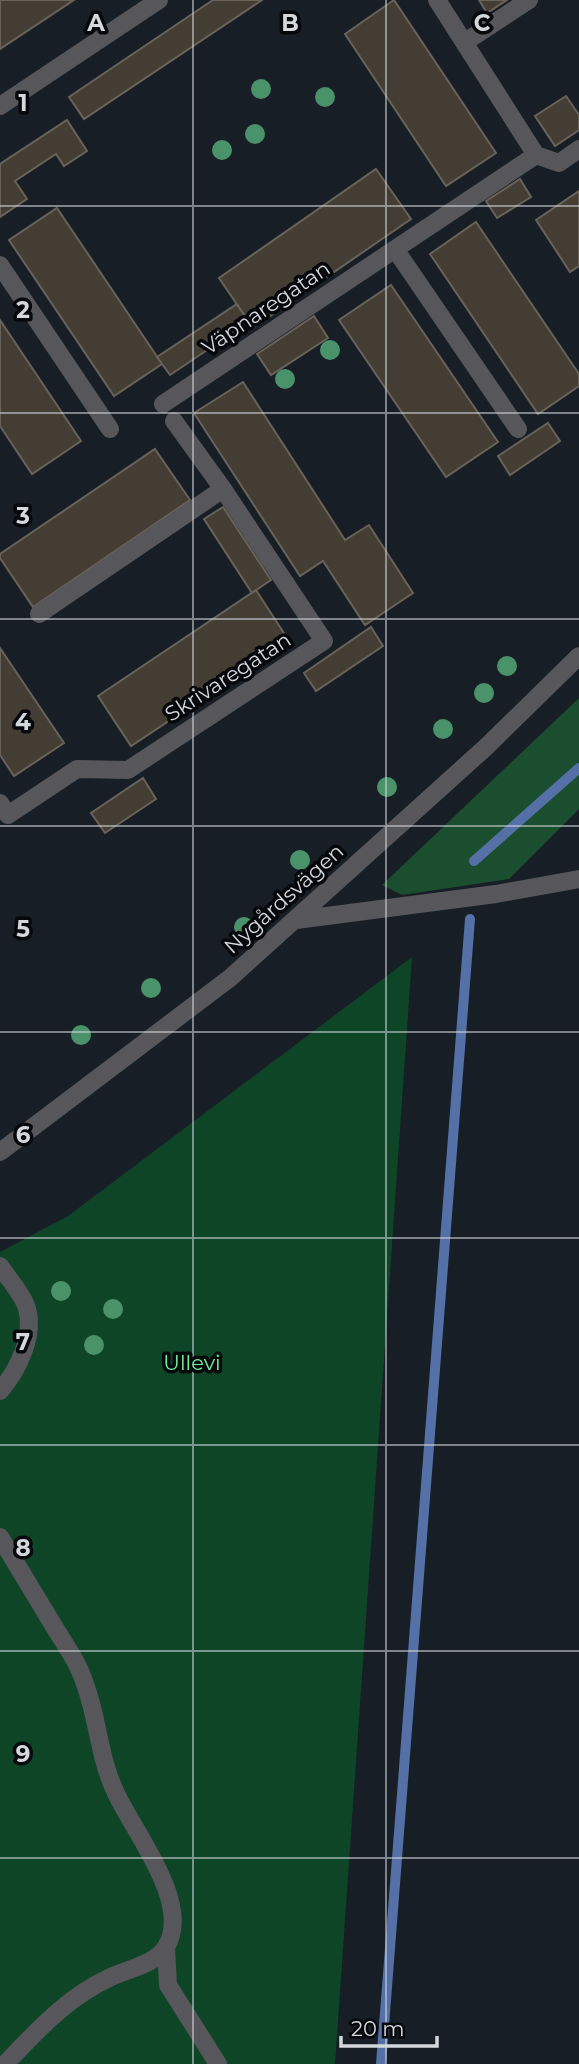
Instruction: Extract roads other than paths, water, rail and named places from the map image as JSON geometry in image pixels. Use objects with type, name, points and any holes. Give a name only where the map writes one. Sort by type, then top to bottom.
[{"type":"street","points":[[0,106],[159,0]]},
{"type":"street","points":[[437,0],[536,155],[559,163],[579,149]]},
{"type":"street","points":[[465,42],[529,0]]},
{"type":"street","name":"Väpnaregatan","points":[[163,404],[536,155]]},
{"type":"street","points":[[395,249],[518,429]]},
{"type":"street","points":[[0,265],[110,429]]},
{"type":"street","name":"Skrivaregatan","points":[[3,813],[77,769],[128,770],[324,641],[223,489],[174,421]]},
{"type":"street","points":[[39,614],[223,489]]},
{"type":"street","name":"Nygårdsvägen","points":[[0,1152],[230,978],[486,747],[579,656]]},
{"type":"street","points":[[296,920],[496,894],[579,878]]},
{"type":"street","points":[[0,1266],[25,1302],[29,1318],[25,1348],[0,1391]]},
{"type":"street","points":[[0,1537],[71,1654],[85,1684],[101,1755],[114,1789],[168,1891],[172,1907],[171,1930],[166,1947],[168,1985],[218,2064]]},
{"type":"street","points":[[5,2064],[61,2007],[108,1978],[150,1961],[166,1947]]},
{"type":"waterway","points":[[474,861],[579,768]]},
{"type":"waterway","points":[[381,2064],[470,919]]},
{"type":"park label","name":"Ullevi","points":[[192,1363]]}]
